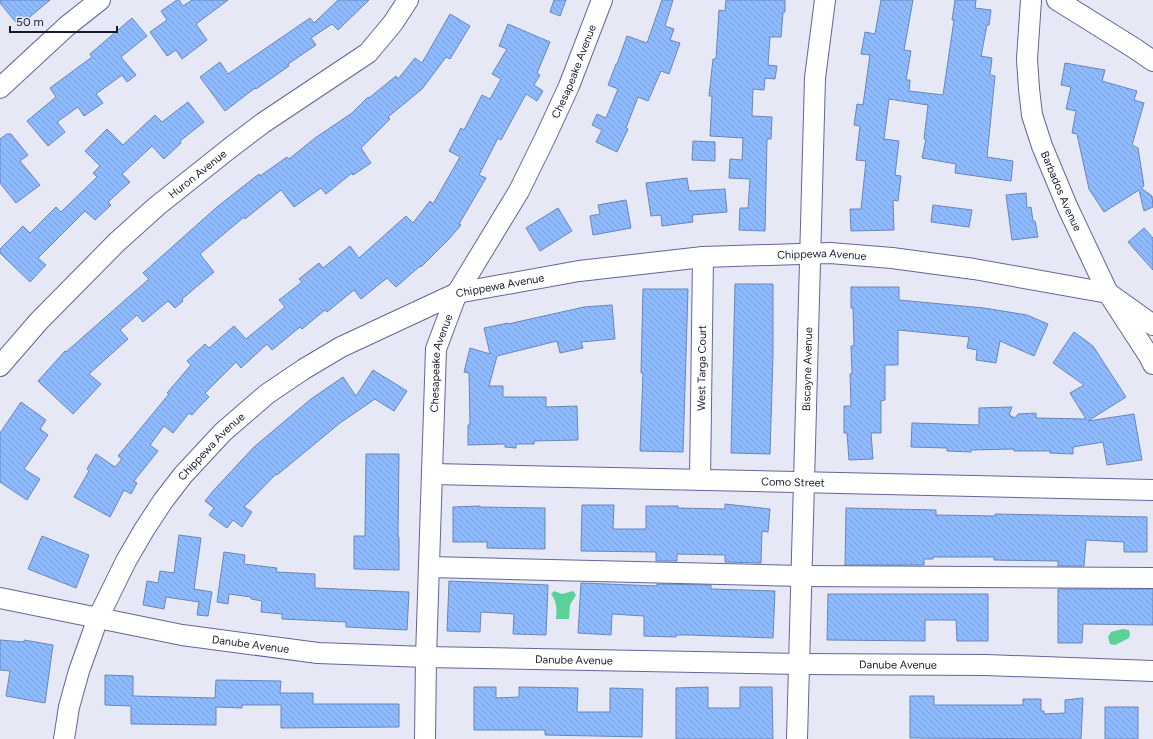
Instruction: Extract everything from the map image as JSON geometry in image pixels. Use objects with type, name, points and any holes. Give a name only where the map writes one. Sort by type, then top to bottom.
[{"type":"street","points":[[0,88],[67,26],[100,0]]},
{"type":"street","name":"Huron Avenue","points":[[0,366],[39,321],[122,237],[157,206],[258,128],[368,53],[393,24],[408,0]]},
{"type":"street","name":"Chesapeake Avenue","points":[[425,739],[426,657],[436,349],[457,293],[519,191],[569,86],[602,0]]},
{"type":"street","name":"Biscayne Avenue","points":[[797,739],[803,482],[816,78],[825,0]]},
{"type":"street","name":"Barbados Avenue","points":[[1031,0],[1027,59],[1029,89],[1032,115],[1042,146],[1066,206],[1108,293],[1153,364]]},
{"type":"street","points":[[1057,0],[1153,61]]},
{"type":"street","name":"Chippewa Avenue","points":[[64,739],[69,707],[77,678],[98,618],[126,561],[163,501],[183,475],[224,432],[267,394],[341,347],[457,293],[580,272],[703,257],[810,254],[861,255],[967,268],[1108,293],[1153,325]]},
{"type":"street","name":"West Targa Court","points":[[700,480],[703,257]]},
{"type":"street","name":"Como Street","points":[[433,474],[1153,490]]},
{"type":"street","points":[[430,567],[801,576],[1153,578]]},
{"type":"street","name":"Danube Avenue","points":[[0,598],[182,635],[318,653],[426,657],[799,664],[986,665],[1153,671]]},
{"type":"shaded area","points":[[554,591],[562,594],[573,591],[576,595],[570,605],[569,619],[556,619],[556,606],[551,594]]},
{"type":"shaded area","points":[[1123,629],[1129,630],[1129,638],[1115,645],[1110,644],[1108,637],[1111,632]]},
{"type":"building","points":[[0,0],[50,0],[19,26],[0,3]]},
{"type":"building","points":[[179,0],[183,6],[192,0],[228,0],[196,24],[207,40],[182,59],[176,50],[167,56],[150,32],[167,20],[161,11]]},
{"type":"building","points":[[338,0],[369,0],[338,30],[332,24],[311,38],[316,45],[225,111],[200,77],[220,62],[228,74],[310,18],[314,23]]},
{"type":"building","points":[[554,0],[566,0],[560,16],[550,12]]},
{"type":"building","points":[[662,0],[673,0],[665,26],[674,29],[670,40],[680,43],[669,74],[661,71],[648,101],[638,97],[626,128],[628,129],[617,152],[596,142],[602,130],[592,125],[597,114],[606,118],[618,89],[608,85],[627,36],[647,43]]},
{"type":"building","points":[[726,0],[785,0],[785,12],[783,12],[781,37],[770,37],[768,65],[777,66],[775,79],[765,78],[764,90],[753,89],[752,116],[772,117],[771,139],[767,139],[765,231],[739,230],[740,208],[748,208],[750,179],[729,178],[730,159],[742,160],[743,138],[710,136],[712,96],[709,96],[713,59],[716,59],[719,10],[725,11]]},
{"type":"building","points":[[881,0],[913,0],[904,50],[911,51],[906,80],[910,80],[909,91],[943,95],[954,20],[952,20],[955,0],[976,0],[975,8],[991,10],[989,25],[987,25],[981,56],[992,58],[990,75],[995,76],[987,157],[1013,161],[1011,181],[955,173],[956,164],[922,158],[926,139],[924,139],[928,105],[889,99],[884,139],[899,141],[895,175],[901,176],[898,201],[893,200],[894,230],[851,231],[850,209],[861,209],[866,161],[856,160],[860,126],[854,125],[857,104],[863,105],[870,55],[861,54],[865,32],[875,34]]},
{"type":"building","points":[[450,14],[470,26],[450,59],[446,57],[422,89],[388,117],[390,119],[361,148],[371,163],[353,175],[352,173],[326,194],[321,188],[294,207],[281,190],[245,219],[244,217],[200,254],[214,272],[182,299],[183,301],[175,308],[168,301],[143,322],[137,315],[120,330],[128,339],[89,374],[101,384],[73,414],[38,381],[65,351],[66,352],[149,279],[143,273],[217,207],[259,174],[260,176],[287,157],[289,159],[315,138],[352,113],[368,97],[369,98],[396,76],[398,79],[415,58],[422,63]]},
{"type":"building","points":[[132,18],[147,36],[121,57],[136,75],[127,82],[122,75],[96,94],[103,103],[84,116],[78,107],[57,122],[65,132],[48,146],[27,121],[56,97],[50,88],[92,57],[90,54]]},
{"type":"building","points":[[508,24],[550,42],[537,73],[540,75],[534,85],[543,91],[537,101],[526,94],[501,140],[498,138],[479,175],[486,178],[459,224],[461,225],[449,239],[421,267],[420,266],[396,287],[387,278],[361,299],[354,290],[327,312],[325,310],[302,329],[300,327],[272,350],[267,344],[241,368],[236,362],[205,393],[209,397],[192,415],[189,413],[173,433],[164,426],[150,445],[158,451],[134,481],[137,483],[131,494],[124,490],[110,517],[74,497],[89,471],[87,469],[96,454],[115,467],[122,459],[118,456],[169,394],[167,393],[191,365],[187,361],[205,344],[209,348],[234,326],[246,339],[285,307],[279,300],[302,282],[299,279],[319,263],[323,268],[350,246],[359,258],[406,216],[413,223],[430,201],[433,204],[460,157],[449,151],[461,128],[464,130],[482,95],[490,99],[501,79],[492,74],[507,49],[499,46]]},
{"type":"building","points":[[1065,63],[1105,70],[1102,81],[1137,91],[1134,100],[1144,103],[1132,145],[1138,148],[1144,186],[1141,188],[1152,196],[1153,207],[1144,211],[1139,190],[1104,212],[1089,189],[1077,134],[1072,133],[1076,111],[1066,109],[1071,87],[1061,85]]},
{"type":"building","points":[[188,102],[204,122],[180,141],[181,143],[164,159],[152,146],[122,174],[130,182],[108,202],[111,205],[95,220],[85,211],[38,258],[46,265],[30,282],[0,253],[0,249],[23,226],[30,233],[56,207],[61,212],[97,177],[93,173],[100,166],[85,151],[107,129],[123,145],[155,115],[162,122]]},
{"type":"building","points":[[7,134],[11,134],[28,155],[20,161],[40,185],[16,203],[0,183],[0,139]]},
{"type":"building","points":[[693,141],[715,142],[715,161],[692,160]]},
{"type":"building","points":[[687,178],[689,191],[725,189],[727,212],[692,215],[693,222],[662,226],[661,215],[651,216],[646,183]]},
{"type":"building","points":[[1026,193],[1027,208],[1031,207],[1033,221],[1035,221],[1038,237],[1012,240],[1006,195]]},
{"type":"building","points":[[626,200],[631,228],[593,235],[590,216],[600,214],[598,205]]},
{"type":"building","points":[[933,205],[972,210],[969,227],[931,222]]},
{"type":"building","points":[[558,208],[572,231],[540,251],[526,228]]},
{"type":"building","points":[[1144,228],[1153,238],[1153,270],[1128,242]]},
{"type":"building","points":[[735,284],[773,284],[773,355],[770,454],[731,453]]},
{"type":"building","points":[[851,287],[899,287],[899,300],[984,308],[1027,315],[1048,324],[1034,356],[1000,341],[996,363],[976,360],[977,350],[967,348],[969,337],[898,330],[898,365],[885,365],[885,400],[881,401],[881,433],[871,433],[873,459],[849,460],[847,433],[844,433],[844,406],[851,406],[851,346],[854,346]]},
{"type":"building","points":[[643,289],[688,289],[683,452],[640,451],[643,373],[641,373]]},
{"type":"building","points":[[612,305],[615,339],[581,342],[583,348],[560,353],[557,341],[497,356],[489,386],[503,386],[503,397],[546,397],[546,407],[577,406],[578,440],[534,441],[534,444],[516,444],[516,448],[505,447],[505,444],[468,445],[468,425],[470,425],[469,373],[464,372],[470,348],[490,354],[484,328],[584,307]]},
{"type":"building","points":[[1074,332],[1093,346],[1126,397],[1088,421],[1134,414],[1142,460],[1107,465],[1103,442],[1073,447],[1073,454],[1050,453],[1050,451],[1014,451],[1014,449],[971,450],[971,452],[947,451],[947,448],[911,447],[912,423],[979,425],[979,408],[1012,407],[1009,415],[1015,418],[1018,414],[1036,413],[1036,418],[1086,419],[1070,393],[1084,385],[1053,363]]},
{"type":"building","points":[[373,370],[407,391],[394,411],[375,399],[340,423],[277,475],[276,474],[244,507],[252,512],[242,527],[233,520],[227,528],[209,515],[214,508],[205,501],[254,447],[311,399],[343,377],[356,396]]},
{"type":"building","points":[[21,402],[46,420],[40,429],[48,435],[24,469],[40,479],[27,500],[0,482],[0,433]]},
{"type":"building","points":[[366,454],[399,454],[399,570],[354,569],[354,536],[365,536]]},
{"type":"building","points":[[725,504],[770,509],[768,532],[762,531],[761,563],[725,562],[725,555],[677,554],[677,561],[656,561],[656,552],[581,551],[582,505],[614,505],[613,529],[646,529],[646,506],[678,506],[678,508],[725,509]]},
{"type":"building","points":[[480,506],[545,508],[545,549],[487,548],[487,542],[453,542],[453,507]]},
{"type":"building","points":[[846,508],[936,510],[936,515],[995,516],[995,514],[1147,517],[1147,552],[1124,552],[1124,542],[1086,540],[1084,566],[1058,566],[1058,561],[994,560],[994,557],[933,557],[933,559],[924,559],[924,565],[845,565]]},
{"type":"building","points":[[179,535],[201,538],[194,589],[212,592],[208,616],[197,615],[199,602],[166,597],[164,609],[143,605],[147,581],[158,583],[160,571],[174,573]]},
{"type":"building","points":[[42,536],[89,555],[76,588],[28,569]]},
{"type":"building","points":[[224,552],[245,555],[244,564],[277,568],[276,572],[315,574],[315,588],[409,592],[407,630],[346,627],[346,622],[282,619],[282,614],[261,612],[262,601],[251,599],[251,597],[229,594],[228,604],[217,602]]},
{"type":"building","points":[[449,581],[548,585],[546,635],[513,634],[514,614],[481,612],[480,632],[447,631]]},
{"type":"building","points":[[581,583],[657,586],[657,584],[711,585],[711,589],[775,591],[773,638],[690,635],[676,635],[676,637],[644,636],[644,616],[612,614],[611,635],[578,633]]},
{"type":"building","points":[[1058,589],[1153,589],[1153,625],[1083,624],[1082,643],[1058,643]]},
{"type":"building","points":[[828,594],[988,594],[988,641],[957,641],[956,620],[925,620],[925,641],[827,640]]},
{"type":"building","points":[[0,640],[24,642],[24,640],[53,645],[45,703],[6,696],[10,671],[0,670]]},
{"type":"building","points":[[105,675],[133,676],[133,696],[215,698],[216,680],[281,681],[280,693],[313,693],[313,704],[399,704],[399,727],[281,728],[281,705],[242,705],[242,708],[216,707],[216,725],[131,724],[131,706],[105,705]]},
{"type":"building","points":[[474,687],[496,687],[496,698],[519,697],[519,687],[578,688],[577,712],[610,712],[610,688],[643,689],[642,737],[545,735],[545,730],[474,730]]},
{"type":"building","points":[[708,687],[708,708],[740,708],[740,687],[772,687],[773,739],[676,739],[676,688]]},
{"type":"building","points":[[910,696],[934,696],[934,705],[1023,705],[1023,699],[1041,699],[1041,711],[1044,711],[1044,714],[1065,713],[1065,700],[1083,698],[1081,739],[910,738]]},
{"type":"building","points":[[1105,707],[1138,707],[1138,739],[1105,739]]}]
